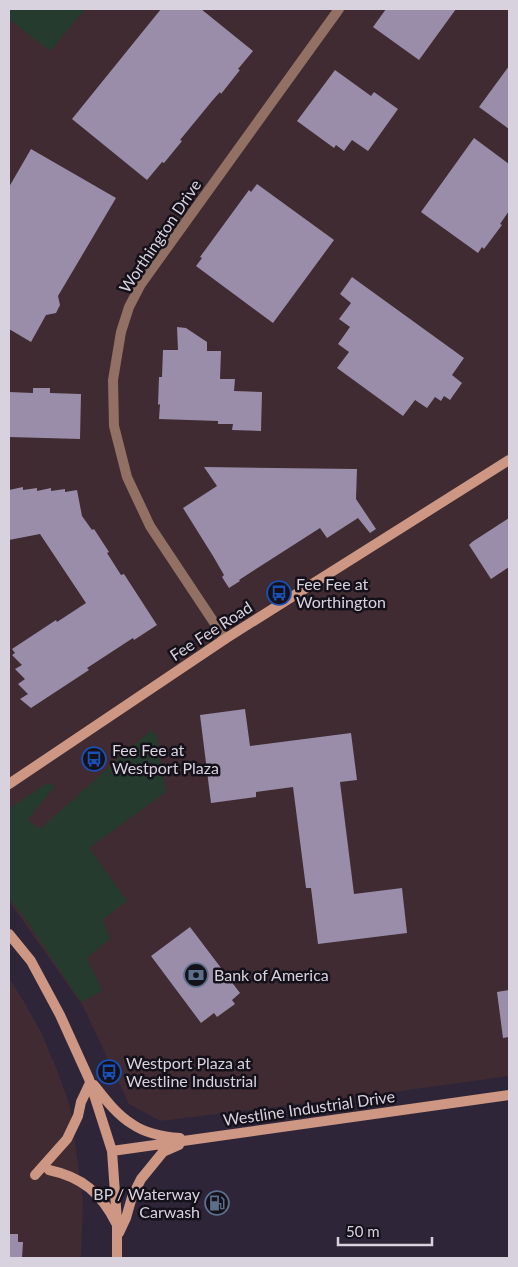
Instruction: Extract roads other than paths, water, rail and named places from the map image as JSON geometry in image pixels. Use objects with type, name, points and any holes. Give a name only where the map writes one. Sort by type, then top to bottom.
[{"type":"street","name":"Worthington Drive","points":[[225,639],[150,526],[127,477],[114,426],[113,380],[118,348],[121,332],[141,284],[339,9]]},
{"type":"street","name":"Fee Fee Road","points":[[9,784],[225,639],[509,460]]},
{"type":"street","points":[[9,934],[31,961],[60,1014],[89,1081],[112,1151],[117,1258]]},
{"type":"street","points":[[89,1081],[120,1115],[132,1125],[149,1132],[171,1137],[196,1139]]},
{"type":"street","points":[[35,1175],[67,1139],[78,1116],[89,1081]]},
{"type":"street","name":"Westline Industrial Drive","points":[[112,1151],[509,1095]]},
{"type":"street","points":[[117,1231],[126,1218],[132,1197],[141,1179],[163,1152],[196,1139]]},
{"type":"street","points":[[49,1170],[72,1176],[91,1188],[106,1205],[117,1231]]},
{"type":"place","name":"Fee Fee at Worthington","points":[[279,593]]},
{"type":"place","name":"Fee Fee at Westport Plaza","points":[[94,759]]},
{"type":"place","name":"Bank of America","points":[[196,975]]},
{"type":"place","name":"Westport Plaza at Westline Industrial","points":[[109,1072]]},
{"type":"place","name":"BP / Waterway Carwash","points":[[217,1203]]}]
